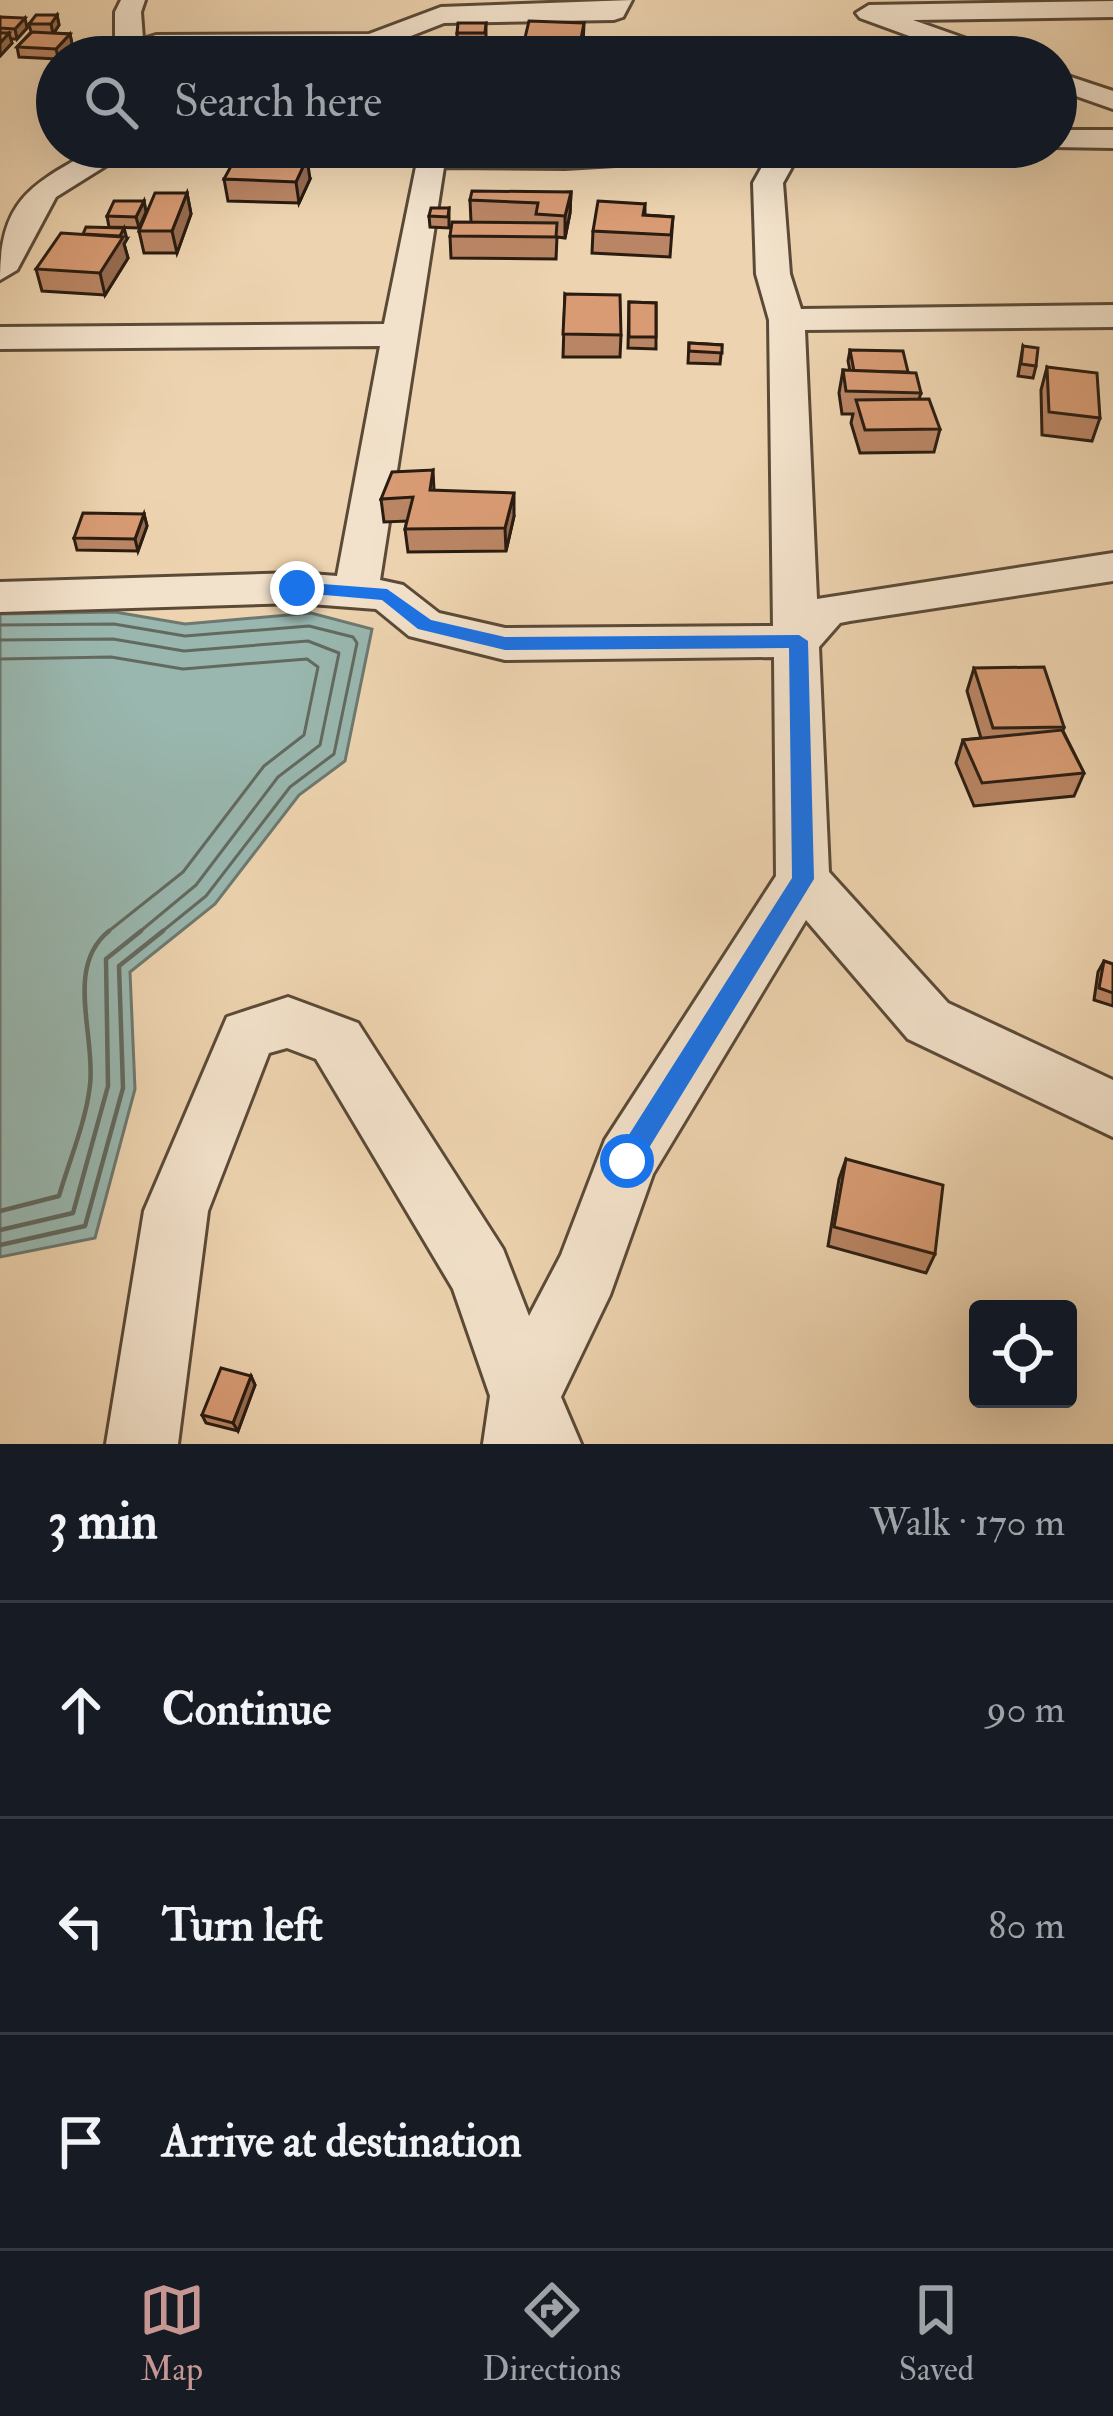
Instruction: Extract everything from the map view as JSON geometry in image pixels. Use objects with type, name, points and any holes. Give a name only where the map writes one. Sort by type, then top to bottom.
[{"type":"street","points":[[129,36],[128,12],[133,0]]},
{"type":"street","points":[[386,36],[440,17],[614,12],[620,0]]},
{"type":"street","points":[[861,6],[1113,9]]},
{"type":"street","points":[[861,6],[938,36]]},
{"type":"street","points":[[1049,11],[1113,19]]},
{"type":"street","points":[[1077,88],[1113,101]]},
{"type":"street","points":[[1077,139],[1113,139]]},
{"type":"street","points":[[0,270],[58,168]]},
{"type":"street","points":[[0,208],[84,168]]},
{"type":"street","points":[[356,592],[428,168]]},
{"type":"street","points":[[530,1428],[627,1161],[803,879],[788,320],[773,274],[769,183],[777,168]]},
{"type":"street","points":[[788,320],[1113,316]]},
{"type":"street","points":[[0,338],[400,335]]},
{"type":"street","points":[[0,597],[297,588],[387,595],[425,625],[505,644],[799,641],[825,612],[850,606],[1113,567]]},
{"type":"street","points":[[803,879],[928,1022],[1113,1108]]},
{"type":"street","points":[[142,1444],[176,1211],[247,1035],[266,1025],[288,1022],[337,1041],[480,1272],[530,1428]]},
{"type":"water","points":[[115,612],[185,624],[311,613],[372,629],[345,761],[299,795],[215,904],[130,972],[135,1089],[95,1238],[0,1257],[0,614]]},
{"type":"building","points":[[36,15],[57,15],[51,24],[29,24]]},
{"type":"building","points":[[0,17],[25,18],[15,29],[0,28]]},
{"type":"building","points":[[529,21],[584,23],[582,36],[525,36]]},
{"type":"building","points":[[458,23],[486,23],[485,33],[457,33]]},
{"type":"building","points":[[32,32],[70,34],[36,36],[36,48],[17,47]]},
{"type":"building","points":[[230,168],[302,168],[296,182],[224,179]]},
{"type":"building","points":[[472,191],[571,192],[565,216],[536,214],[538,203],[470,200]]},
{"type":"building","points":[[155,193],[187,193],[172,231],[139,231]]},
{"type":"building","points":[[114,201],[144,201],[136,217],[107,216]]},
{"type":"building","points":[[598,201],[645,204],[643,215],[673,217],[671,235],[593,231]]},
{"type":"building","points":[[431,208],[449,208],[448,217],[429,216]]},
{"type":"building","points":[[452,222],[557,223],[556,237],[450,236]]},
{"type":"building","points":[[86,227],[124,228],[120,236],[83,234]]},
{"type":"building","points":[[61,233],[123,237],[100,273],[36,269]]},
{"type":"building","points":[[565,294],[620,295],[621,335],[563,334]]},
{"type":"building","points":[[629,302],[656,303],[656,337],[629,337]]},
{"type":"building","points":[[689,343],[722,345],[722,353],[689,351]]},
{"type":"building","points":[[1023,346],[1038,348],[1036,366],[1021,364]]},
{"type":"building","points":[[850,350],[903,351],[908,372],[854,371]]},
{"type":"building","points":[[1047,367],[1097,373],[1100,418],[1049,412]]},
{"type":"building","points":[[843,370],[916,373],[921,393],[846,391]]},
{"type":"building","points":[[929,399],[940,429],[865,430],[856,400]]},
{"type":"building","points":[[433,470],[430,490],[514,493],[505,528],[405,529],[413,497],[381,499],[392,472]]},
{"type":"building","points":[[83,513],[144,514],[135,539],[74,538]]},
{"type":"building","points":[[1044,667],[1064,727],[993,728],[974,668]]},
{"type":"building","points":[[1062,730],[1084,773],[982,783],[963,740]]},
{"type":"building","points":[[1104,961],[1113,964],[1113,993],[1099,988]]},
{"type":"building","points":[[846,1159],[943,1185],[935,1254],[834,1227]]},
{"type":"building","points":[[221,1368],[251,1376],[233,1423],[202,1415]]},
{"type":"route","points":[[297,588],[387,595],[425,625],[505,644],[799,641],[803,879],[627,1161]]}]
